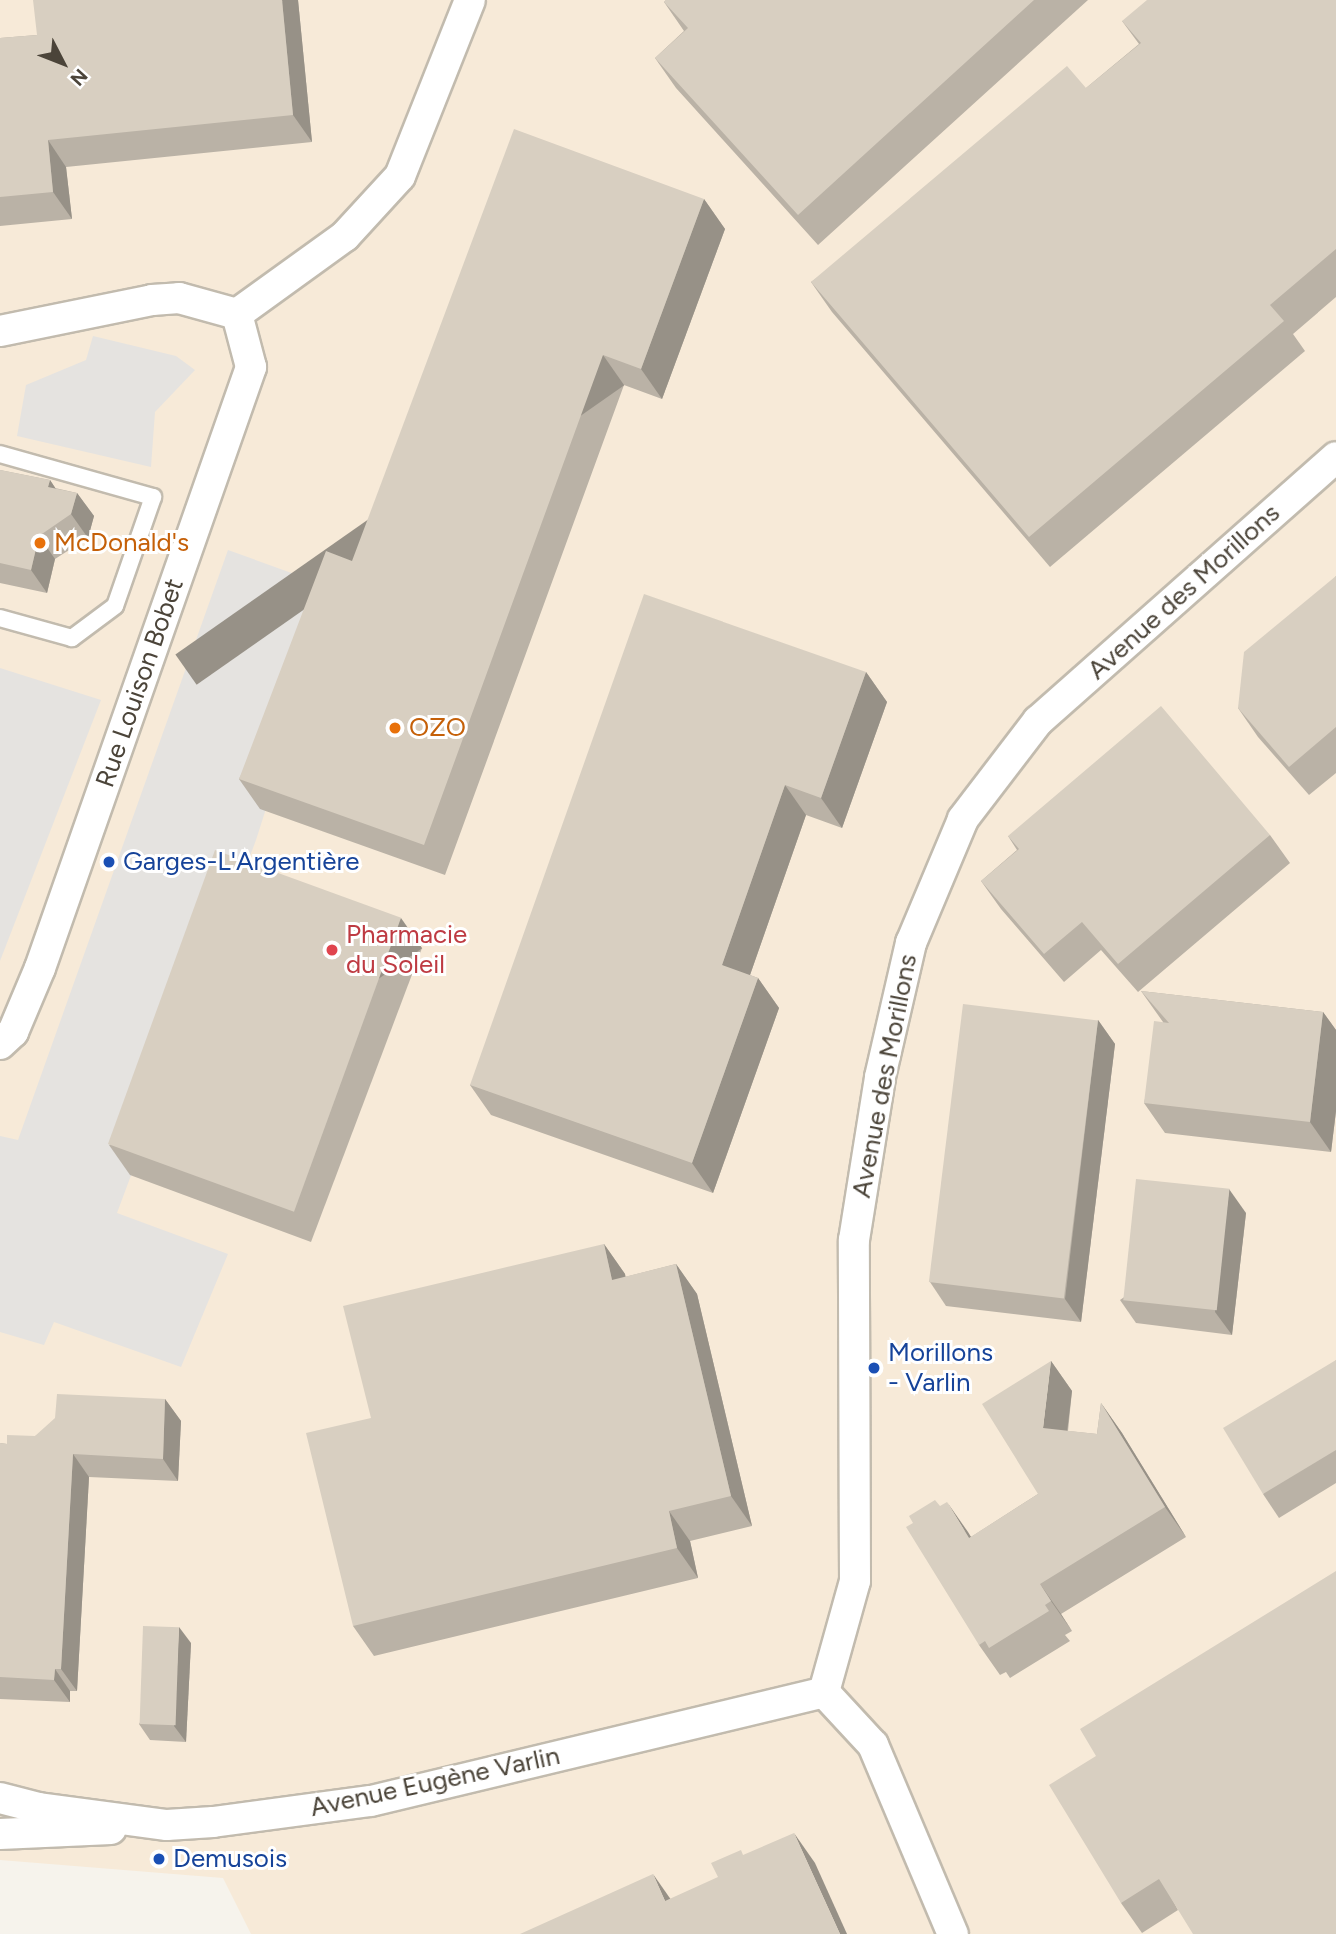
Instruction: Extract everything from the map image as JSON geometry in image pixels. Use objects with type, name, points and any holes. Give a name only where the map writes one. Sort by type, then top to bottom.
[{"type":"street","points":[[0,331],[152,300],[179,298],[237,314],[345,236],[400,176],[470,0]]},
{"type":"street","name":"Rue Louison Bobet","points":[[0,1044],[13,1032],[40,968],[251,367],[237,314]]},
{"type":"street","name":"Avenue des Morillons","points":[[824,1692],[855,1581],[854,1240],[880,1077],[911,943],[963,819],[1038,721],[1336,457]]},
{"type":"street","points":[[824,1692],[873,1745],[953,1934]]},
{"type":"street","name":"Avenue Eugène Varlin","points":[[0,1798],[39,1808],[167,1825],[371,1801],[824,1692]]},
{"type":"street","points":[[0,1805],[39,1808]]},
{"type":"street","points":[[0,1834],[167,1825]]},
{"type":"lane","points":[[0,454],[153,497],[115,606],[72,638],[0,618]]},
{"type":"shaded area","points":[[0,0],[1336,0],[1336,1934],[251,1934],[223,1878],[0,1860]]},
{"type":"shaded area","points":[[93,336],[176,356],[195,370],[155,412],[151,467],[17,436],[26,385],[86,360]]},
{"type":"shaded area","points":[[228,550],[336,589],[256,840],[117,1213],[228,1254],[181,1367],[54,1322],[44,1345],[0,1332],[0,1136],[18,1140]]},
{"type":"shaded area","points":[[0,668],[101,700],[0,961]]},
{"type":"building","points":[[33,0],[282,0],[293,115],[48,140],[53,192],[0,197],[0,38],[37,35]]},
{"type":"building","points":[[1034,0],[798,215],[655,58],[688,28],[664,2]]},
{"type":"building","points":[[1147,0],[1336,0],[1336,249],[1270,305],[1284,321],[1029,537],[811,282],[1067,66],[1086,88],[1141,43],[1122,21]]},
{"type":"building","points":[[514,129],[704,199],[641,369],[603,355],[424,845],[239,779],[326,551],[352,561]]},
{"type":"building","points":[[0,470],[50,480],[48,487],[77,493],[71,514],[39,536],[31,570],[0,563]]},
{"type":"building","points":[[1336,576],[1336,727],[1289,767],[1238,708],[1244,652]]},
{"type":"building","points":[[644,594],[866,672],[821,798],[785,785],[722,965],[758,978],[692,1163],[470,1085]]},
{"type":"building","points":[[1161,706],[1270,835],[1118,964],[1082,922],[1044,954],[981,881],[1019,849],[1008,836]]},
{"type":"building","points":[[215,850],[401,918],[294,1212],[108,1144]]},
{"type":"building","points":[[1141,991],[1323,1012],[1310,1122],[1144,1103],[1154,1021],[1169,1023]]},
{"type":"building","points":[[963,1004],[1098,1021],[1064,1298],[929,1282]]},
{"type":"building","points":[[1136,1179],[1229,1189],[1217,1310],[1123,1300]]},
{"type":"building","points":[[604,1244],[612,1280],[676,1264],[731,1496],[669,1511],[677,1548],[353,1626],[306,1433],[371,1418],[343,1306]]},
{"type":"building","points":[[1336,1360],[1336,1450],[1263,1494],[1223,1428]]},
{"type":"building","points":[[1051,1361],[1043,1428],[1097,1434],[1101,1403],[1165,1507],[1040,1584],[1051,1601],[1045,1605],[1049,1611],[989,1648],[985,1641],[979,1645],[906,1527],[913,1523],[909,1516],[935,1500],[940,1506],[947,1502],[969,1538],[1038,1494],[982,1404]]},
{"type":"building","points":[[57,1394],[165,1399],[163,1459],[73,1454],[61,1669],[55,1669],[54,1680],[0,1677],[0,1443],[7,1444],[7,1435],[35,1436],[55,1418]]},
{"type":"building","points":[[1336,1571],[1336,1934],[1193,1934],[1159,1879],[1121,1903],[1049,1785],[1096,1756],[1080,1729]]},
{"type":"building","points":[[143,1626],[179,1627],[176,1725],[140,1724]]},
{"type":"building","points":[[794,1833],[840,1934],[520,1934],[653,1874],[665,1901],[718,1877],[711,1863],[741,1850],[743,1855]]},
{"type":"place","name":"McDonald's","points":[[40,543]]},
{"type":"place","name":"OZO","points":[[395,728]]},
{"type":"place","name":"Garges-L'Argentière","points":[[109,862]]},
{"type":"place","name":"Pharmacie du Soleil","points":[[332,950]]},
{"type":"place","name":"Morillons - Varlin","points":[[874,1368]]},
{"type":"place","name":"Demusois","points":[[159,1859]]}]
